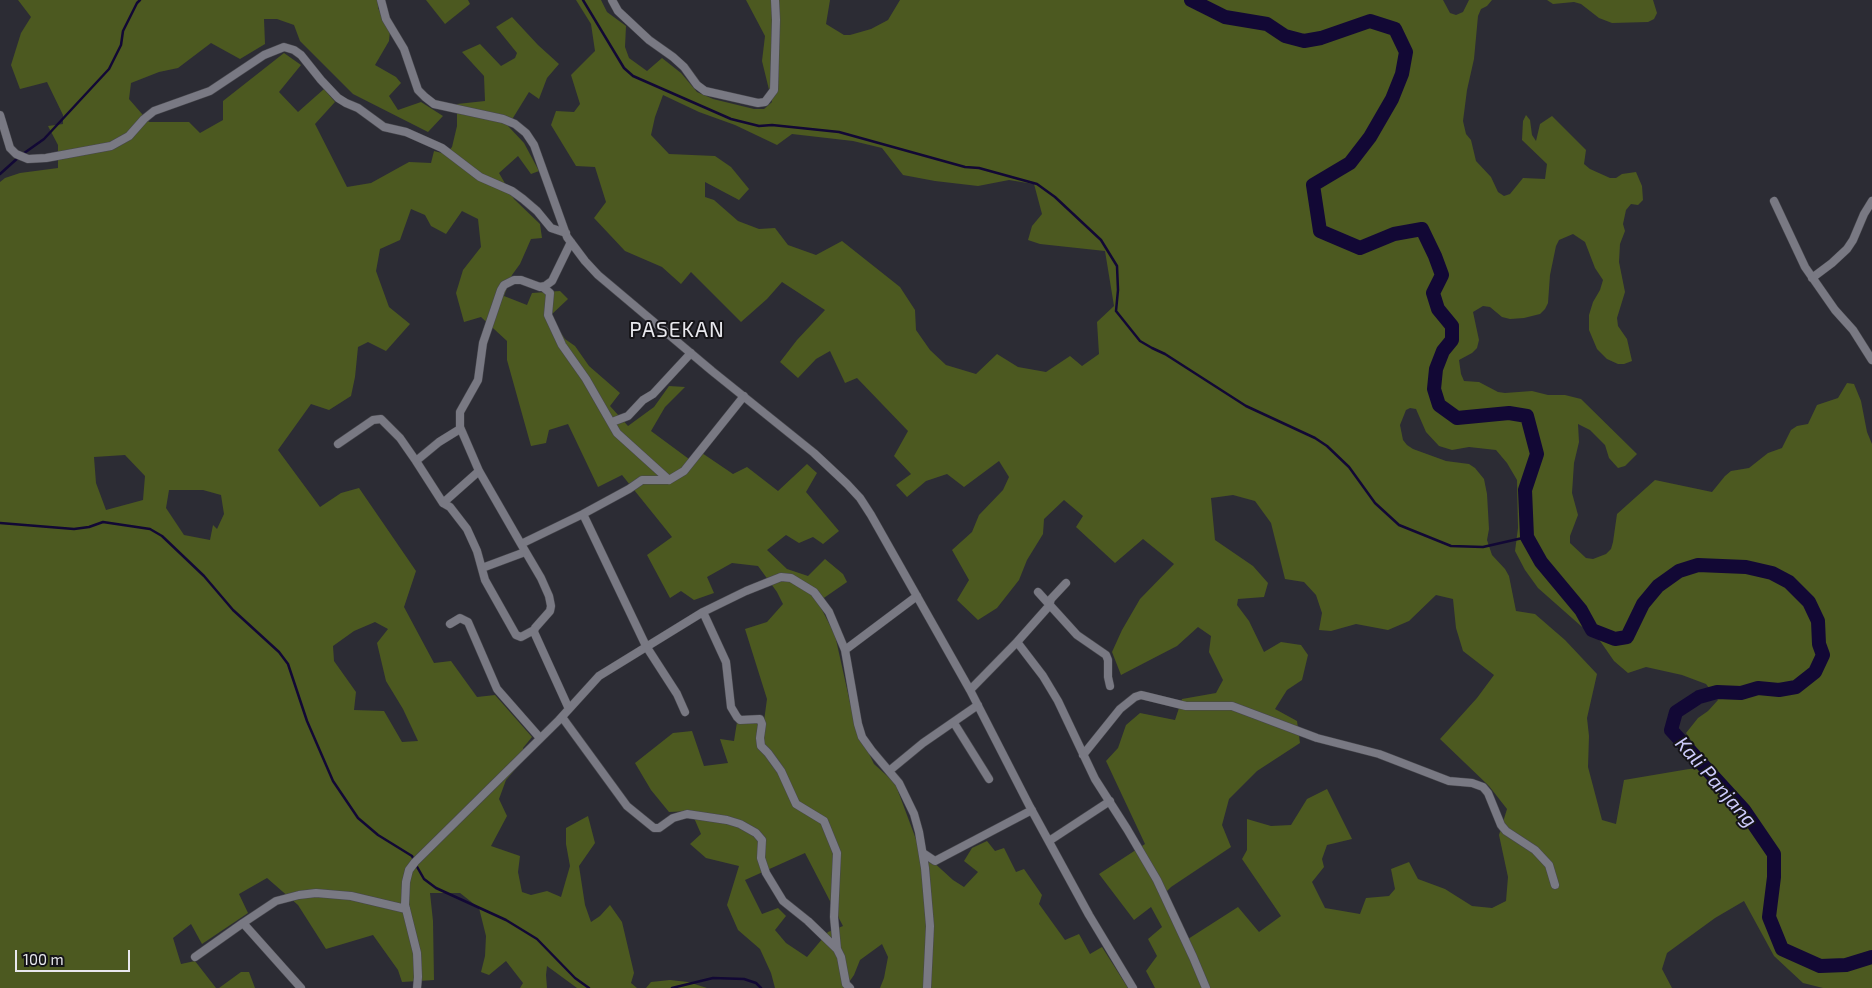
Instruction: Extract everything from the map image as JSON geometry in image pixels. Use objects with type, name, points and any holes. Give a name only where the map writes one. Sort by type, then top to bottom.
[{"type":"street","points":[[381,0],[386,18],[404,49],[418,90],[424,97],[434,104],[504,118],[516,124],[526,133],[534,145],[570,242],[598,275],[690,353],[814,453],[847,484],[871,515],[970,690],[1048,841],[1089,915],[1134,988]]},
{"type":"street","points":[[612,0],[618,11],[648,40],[684,67],[697,85],[706,91],[758,103],[765,102],[774,90],[775,0]]},
{"type":"street","points":[[0,115],[10,148],[16,154],[28,159],[46,158],[111,146],[129,136],[154,111],[210,90],[264,55],[284,46],[301,55],[327,86],[346,103],[358,108],[384,127],[406,132],[442,148],[480,177],[512,191],[523,199],[537,211],[551,228],[566,233]]},
{"type":"street","points":[[1774,201],[1804,266],[1835,310],[1853,330],[1872,360]]},
{"type":"street","points":[[1812,278],[1832,263],[1846,249],[1853,240],[1860,222],[1872,201]]},
{"type":"street","points":[[543,287],[552,281],[570,242]]},
{"type":"street","points":[[338,444],[373,420],[381,419],[400,438],[443,503],[450,508],[467,529],[485,580],[516,634],[521,637],[534,630],[550,611],[551,606],[541,578],[479,471],[460,428],[460,412],[478,380],[483,343],[500,290],[514,280],[543,287],[550,294],[548,315],[562,345],[586,379],[617,432],[669,480]]},
{"type":"street","points":[[612,422],[628,416],[643,400],[653,394],[690,353]]},
{"type":"street","points":[[521,544],[583,514],[642,480],[669,480],[684,471],[744,396]]},
{"type":"street","points":[[416,461],[438,442],[460,428]]},
{"type":"street","points":[[443,503],[479,471]]},
{"type":"street","points":[[583,514],[646,646],[677,694],[685,712]]},
{"type":"street","points":[[482,568],[525,552]]},
{"type":"street","points":[[417,988],[417,953],[406,909],[406,882],[409,870],[415,862],[562,717],[599,676],[703,612],[774,578],[791,578],[814,592],[830,612],[845,650],[862,737],[899,783],[914,814],[923,853],[930,926],[927,988]]},
{"type":"street","points":[[970,690],[1017,642],[1049,606],[1051,599],[1066,583]]},
{"type":"street","points":[[1038,592],[1077,635],[1106,655],[1110,686]]},
{"type":"street","points":[[845,650],[917,596]]},
{"type":"street","points":[[703,612],[726,662],[732,707],[737,717],[740,720],[760,719],[762,724],[761,746],[768,752],[781,772],[796,804],[824,821],[836,853],[834,916],[836,949]]},
{"type":"street","points":[[450,624],[460,618],[468,622],[497,689],[540,738]]},
{"type":"street","points":[[534,630],[569,709]]},
{"type":"street","points":[[1017,642],[1043,676],[1058,701],[1095,779],[1157,880],[1206,988]]},
{"type":"street","points":[[1083,755],[1120,709],[1135,696],[1141,695],[1186,706],[1232,706],[1317,738],[1379,754],[1449,781],[1480,785],[1488,793],[1501,825],[1535,850],[1550,866],[1555,885]]},
{"type":"street","points":[[889,771],[922,743],[978,705]]},
{"type":"street","points":[[562,717],[627,806],[654,828],[659,828],[673,818],[687,814],[727,820],[740,824],[756,833],[762,840],[762,866],[783,901],[808,921],[836,949],[841,957],[846,984],[850,988]]},
{"type":"street","points":[[954,723],[989,779]]},
{"type":"street","points":[[1048,841],[1110,801]]},
{"type":"street","points":[[923,853],[935,861],[1032,810]]},
{"type":"street","points":[[195,957],[276,901],[300,895],[316,893],[351,896],[406,909]]},
{"type":"street","points":[[243,924],[302,988]]},
{"type":"green space","points":[[18,0],[378,0],[378,8],[390,31],[389,41],[375,65],[396,77],[401,83],[389,96],[398,110],[421,102],[443,116],[428,132],[353,94],[300,41],[294,25],[277,19],[264,19],[265,44],[240,59],[211,43],[178,68],[159,72],[131,83],[129,99],[149,122],[189,122],[200,133],[223,120],[223,101],[284,53],[301,65],[279,92],[298,112],[324,89],[335,102],[315,124],[347,187],[371,183],[409,162],[431,163],[434,151],[446,154],[452,147],[457,126],[457,104],[485,101],[484,76],[462,52],[480,44],[501,66],[515,58],[517,53],[496,27],[512,17],[559,64],[547,78],[539,99],[529,92],[508,126],[524,143],[539,171],[531,174],[518,156],[499,173],[514,199],[540,224],[542,238],[531,239],[520,264],[512,275],[504,296],[527,305],[532,293],[560,291],[568,299],[550,316],[565,339],[575,346],[589,366],[620,393],[610,406],[628,426],[654,407],[669,386],[685,387],[665,407],[651,431],[693,462],[702,453],[733,474],[747,467],[778,491],[807,464],[817,473],[806,492],[839,531],[823,544],[813,537],[799,543],[786,535],[767,550],[787,569],[808,576],[825,559],[843,574],[847,582],[818,602],[835,635],[855,725],[874,764],[895,783],[920,850],[953,880],[964,887],[978,872],[964,861],[972,848],[987,841],[995,851],[1004,848],[1016,872],[1024,869],[1042,895],[1039,904],[1065,940],[1079,934],[1090,954],[1102,947],[1128,988],[880,988],[888,957],[882,944],[860,960],[854,975],[845,988],[775,988],[771,973],[760,949],[738,930],[727,905],[739,866],[706,858],[690,844],[701,834],[691,811],[669,812],[651,790],[635,763],[673,733],[692,731],[704,766],[728,763],[720,739],[734,741],[737,722],[764,721],[767,699],[745,629],[767,622],[783,604],[777,592],[758,566],[732,563],[707,577],[714,593],[694,600],[681,591],[670,598],[647,555],[672,537],[622,475],[598,487],[568,424],[549,430],[546,443],[531,446],[507,360],[507,341],[481,317],[464,322],[456,293],[463,270],[481,247],[478,219],[462,211],[446,234],[431,226],[425,215],[411,209],[400,240],[380,249],[376,271],[389,307],[410,324],[386,351],[368,342],[358,347],[351,396],[329,410],[311,404],[278,450],[320,507],[341,493],[359,488],[416,571],[404,607],[434,663],[451,661],[477,697],[495,695],[532,737],[523,748],[525,758],[506,780],[499,799],[507,816],[491,846],[520,856],[518,872],[522,892],[531,895],[547,891],[561,897],[570,866],[566,844],[566,828],[588,816],[595,843],[579,866],[585,905],[591,922],[600,916],[610,905],[622,922],[634,973],[631,983],[637,988],[577,988],[547,966],[547,988],[520,988],[523,983],[506,961],[489,975],[481,972],[485,956],[486,936],[479,908],[460,893],[430,893],[433,921],[434,980],[402,982],[398,970],[373,935],[326,949],[298,905],[267,878],[239,894],[248,913],[202,944],[191,924],[173,938],[181,964],[195,961],[216,988],[0,988],[0,182],[5,178],[20,173],[58,168],[58,145],[48,126],[63,124],[63,115],[47,82],[20,89],[11,65],[21,33],[31,17]],"holes":[[[125,455],[145,476],[143,500],[106,510],[96,483],[94,457]],[[169,490],[203,490],[221,495],[224,514],[217,529],[213,525],[210,540],[184,535],[166,508]],[[375,622],[388,629],[377,643],[386,681],[403,709],[418,741],[402,742],[384,711],[354,710],[356,692],[334,661],[333,646],[354,631]],[[805,853],[843,926],[828,932],[807,957],[786,943],[775,930],[786,916],[778,908],[762,914],[745,880]]]},
{"type":"green space","points":[[426,0],[468,0],[470,4],[445,24]]},
{"type":"green space","points":[[576,0],[601,0],[607,12],[626,26],[625,47],[629,58],[647,71],[662,58],[681,73],[697,92],[713,99],[754,109],[764,109],[772,102],[762,61],[765,36],[746,0],[830,0],[826,24],[844,35],[850,35],[871,29],[888,20],[900,0],[1443,0],[1450,13],[1456,15],[1463,12],[1469,0],[1492,0],[1481,9],[1478,16],[1474,59],[1463,121],[1466,134],[1471,140],[1476,161],[1491,177],[1498,192],[1504,196],[1510,194],[1523,178],[1545,179],[1547,164],[1522,140],[1523,121],[1526,115],[1530,120],[1532,135],[1536,141],[1540,124],[1552,116],[1586,150],[1584,164],[1590,169],[1610,178],[1636,172],[1642,186],[1643,200],[1638,205],[1631,204],[1626,210],[1623,224],[1625,231],[1620,244],[1619,262],[1625,292],[1617,318],[1618,326],[1627,339],[1632,361],[1618,364],[1607,359],[1597,349],[1589,330],[1589,315],[1603,280],[1595,268],[1585,242],[1573,234],[1559,240],[1556,246],[1550,275],[1548,303],[1545,309],[1540,314],[1510,319],[1502,317],[1490,307],[1483,306],[1473,312],[1479,340],[1477,348],[1459,360],[1464,381],[1479,382],[1498,392],[1532,391],[1581,399],[1637,454],[1625,466],[1618,468],[1609,458],[1605,445],[1590,430],[1578,424],[1579,442],[1574,463],[1572,493],[1578,515],[1570,536],[1570,543],[1586,558],[1593,559],[1606,554],[1611,549],[1613,542],[1617,514],[1655,480],[1712,492],[1731,471],[1749,468],[1768,453],[1782,448],[1791,430],[1797,426],[1808,424],[1817,405],[1838,398],[1847,383],[1854,384],[1861,401],[1867,432],[1872,444],[1872,988],[1823,988],[1803,983],[1774,956],[1744,901],[1715,918],[1667,953],[1662,969],[1672,988],[1155,988],[1146,971],[1157,956],[1148,939],[1162,927],[1151,907],[1134,920],[1099,874],[1145,844],[1106,761],[1118,748],[1126,725],[1140,713],[1175,720],[1182,699],[1216,693],[1223,680],[1209,652],[1211,636],[1198,627],[1177,646],[1121,675],[1112,652],[1122,630],[1140,599],[1174,564],[1143,539],[1115,563],[1076,527],[1083,516],[1064,500],[1044,519],[1043,534],[1027,560],[1019,580],[997,608],[978,620],[957,600],[969,580],[952,550],[972,532],[979,515],[1003,490],[1009,477],[999,461],[964,487],[947,474],[926,481],[907,497],[896,485],[911,474],[894,456],[908,431],[857,378],[845,383],[830,351],[816,359],[798,378],[780,362],[797,340],[825,310],[782,282],[767,299],[741,322],[691,272],[681,284],[662,267],[625,251],[594,218],[606,202],[595,167],[576,166],[551,125],[556,111],[574,112],[580,104],[571,75],[595,51],[591,24]],"holes":[[[663,95],[777,145],[792,134],[853,141],[882,148],[903,175],[978,186],[1009,180],[1034,184],[1042,214],[1032,226],[1028,240],[1040,244],[1105,251],[1114,306],[1097,322],[1099,354],[1082,366],[1070,356],[1046,372],[1018,367],[997,354],[976,374],[946,365],[930,350],[916,330],[915,310],[900,287],[842,241],[816,255],[788,245],[775,228],[759,229],[738,221],[714,200],[705,197],[705,182],[739,200],[749,189],[731,167],[715,156],[669,154],[651,135]],[[1410,408],[1416,409],[1426,432],[1439,446],[1452,450],[1469,447],[1496,450],[1507,463],[1517,480],[1518,528],[1515,551],[1525,570],[1538,588],[1581,626],[1598,638],[1614,661],[1628,673],[1646,667],[1682,675],[1706,684],[1718,700],[1698,718],[1686,733],[1710,769],[1689,769],[1624,780],[1616,824],[1602,820],[1588,767],[1589,736],[1587,718],[1597,674],[1565,640],[1535,614],[1516,611],[1509,576],[1492,555],[1487,540],[1489,529],[1484,479],[1469,464],[1446,461],[1407,445],[1403,440],[1400,425],[1406,410]],[[1233,495],[1255,501],[1271,523],[1285,579],[1304,582],[1316,595],[1322,613],[1319,630],[1331,631],[1356,624],[1388,630],[1409,621],[1436,595],[1453,599],[1456,628],[1463,651],[1494,675],[1477,698],[1440,739],[1489,786],[1507,809],[1499,835],[1508,877],[1506,901],[1492,908],[1472,906],[1445,889],[1418,879],[1409,862],[1391,869],[1395,889],[1389,896],[1366,898],[1360,914],[1325,908],[1312,882],[1324,867],[1322,859],[1327,845],[1352,839],[1327,789],[1307,799],[1291,825],[1271,826],[1247,819],[1247,850],[1242,859],[1281,916],[1259,932],[1238,907],[1188,939],[1163,895],[1171,887],[1231,847],[1222,825],[1229,799],[1257,771],[1300,743],[1297,721],[1275,709],[1287,690],[1302,680],[1308,655],[1301,645],[1281,642],[1264,652],[1249,621],[1237,605],[1238,599],[1264,597],[1268,583],[1253,566],[1215,540],[1211,498]]]},
{"type":"green space","points":[[1547,0],[1653,0],[1657,13],[1654,19],[1648,22],[1612,23],[1599,18],[1581,4],[1574,2],[1553,4]]},
{"type":"green space","points":[[241,972],[249,972],[255,988],[219,988]]},
{"type":"green space","points":[[670,980],[688,982],[707,988],[646,988],[651,982]]},
{"type":"waterway","points":[[0,174],[20,156],[44,139],[109,69],[121,45],[123,31],[140,0]]},
{"type":"waterway","points":[[583,0],[624,68],[633,76],[731,119],[759,126],[772,125],[839,132],[965,167],[979,168],[1037,184],[1055,197],[1101,240],[1117,266],[1118,290],[1116,311],[1140,341],[1165,354],[1246,406],[1315,438],[1327,446],[1349,467],[1375,503],[1399,525],[1451,546],[1483,547],[1527,537]]},
{"type":"waterway","name":"Kali Panjang","points":[[1191,0],[1225,17],[1267,24],[1285,36],[1304,41],[1321,38],[1370,21],[1395,29],[1406,52],[1402,74],[1392,99],[1370,137],[1350,163],[1313,185],[1320,231],[1360,248],[1394,234],[1422,229],[1442,275],[1433,293],[1438,309],[1452,326],[1452,340],[1443,351],[1436,369],[1434,389],[1439,405],[1457,418],[1509,413],[1527,416],[1537,454],[1525,490],[1527,537],[1541,562],[1581,610],[1592,630],[1615,639],[1627,637],[1643,604],[1658,586],[1679,571],[1698,565],[1746,567],[1772,573],[1789,582],[1809,602],[1818,621],[1819,644],[1823,655],[1815,672],[1796,687],[1779,690],[1758,688],[1741,693],[1717,692],[1699,697],[1676,712],[1671,730],[1744,810],[1774,854],[1774,877],[1769,917],[1782,949],[1820,966],[1846,965],[1872,957]]},
{"type":"waterway","points":[[0,523],[74,529],[89,527],[103,522],[150,529],[162,536],[204,576],[233,610],[279,652],[288,664],[307,721],[333,781],[358,818],[378,835],[412,856],[414,860]]},
{"type":"waterway","points":[[416,865],[424,879],[436,888],[506,920],[537,939],[575,978],[589,988]]},
{"type":"waterway","points":[[672,988],[713,978],[744,979],[756,983],[761,988]]},
{"type":"district","name":"PASEKAN","points":[[677,330]]}]
